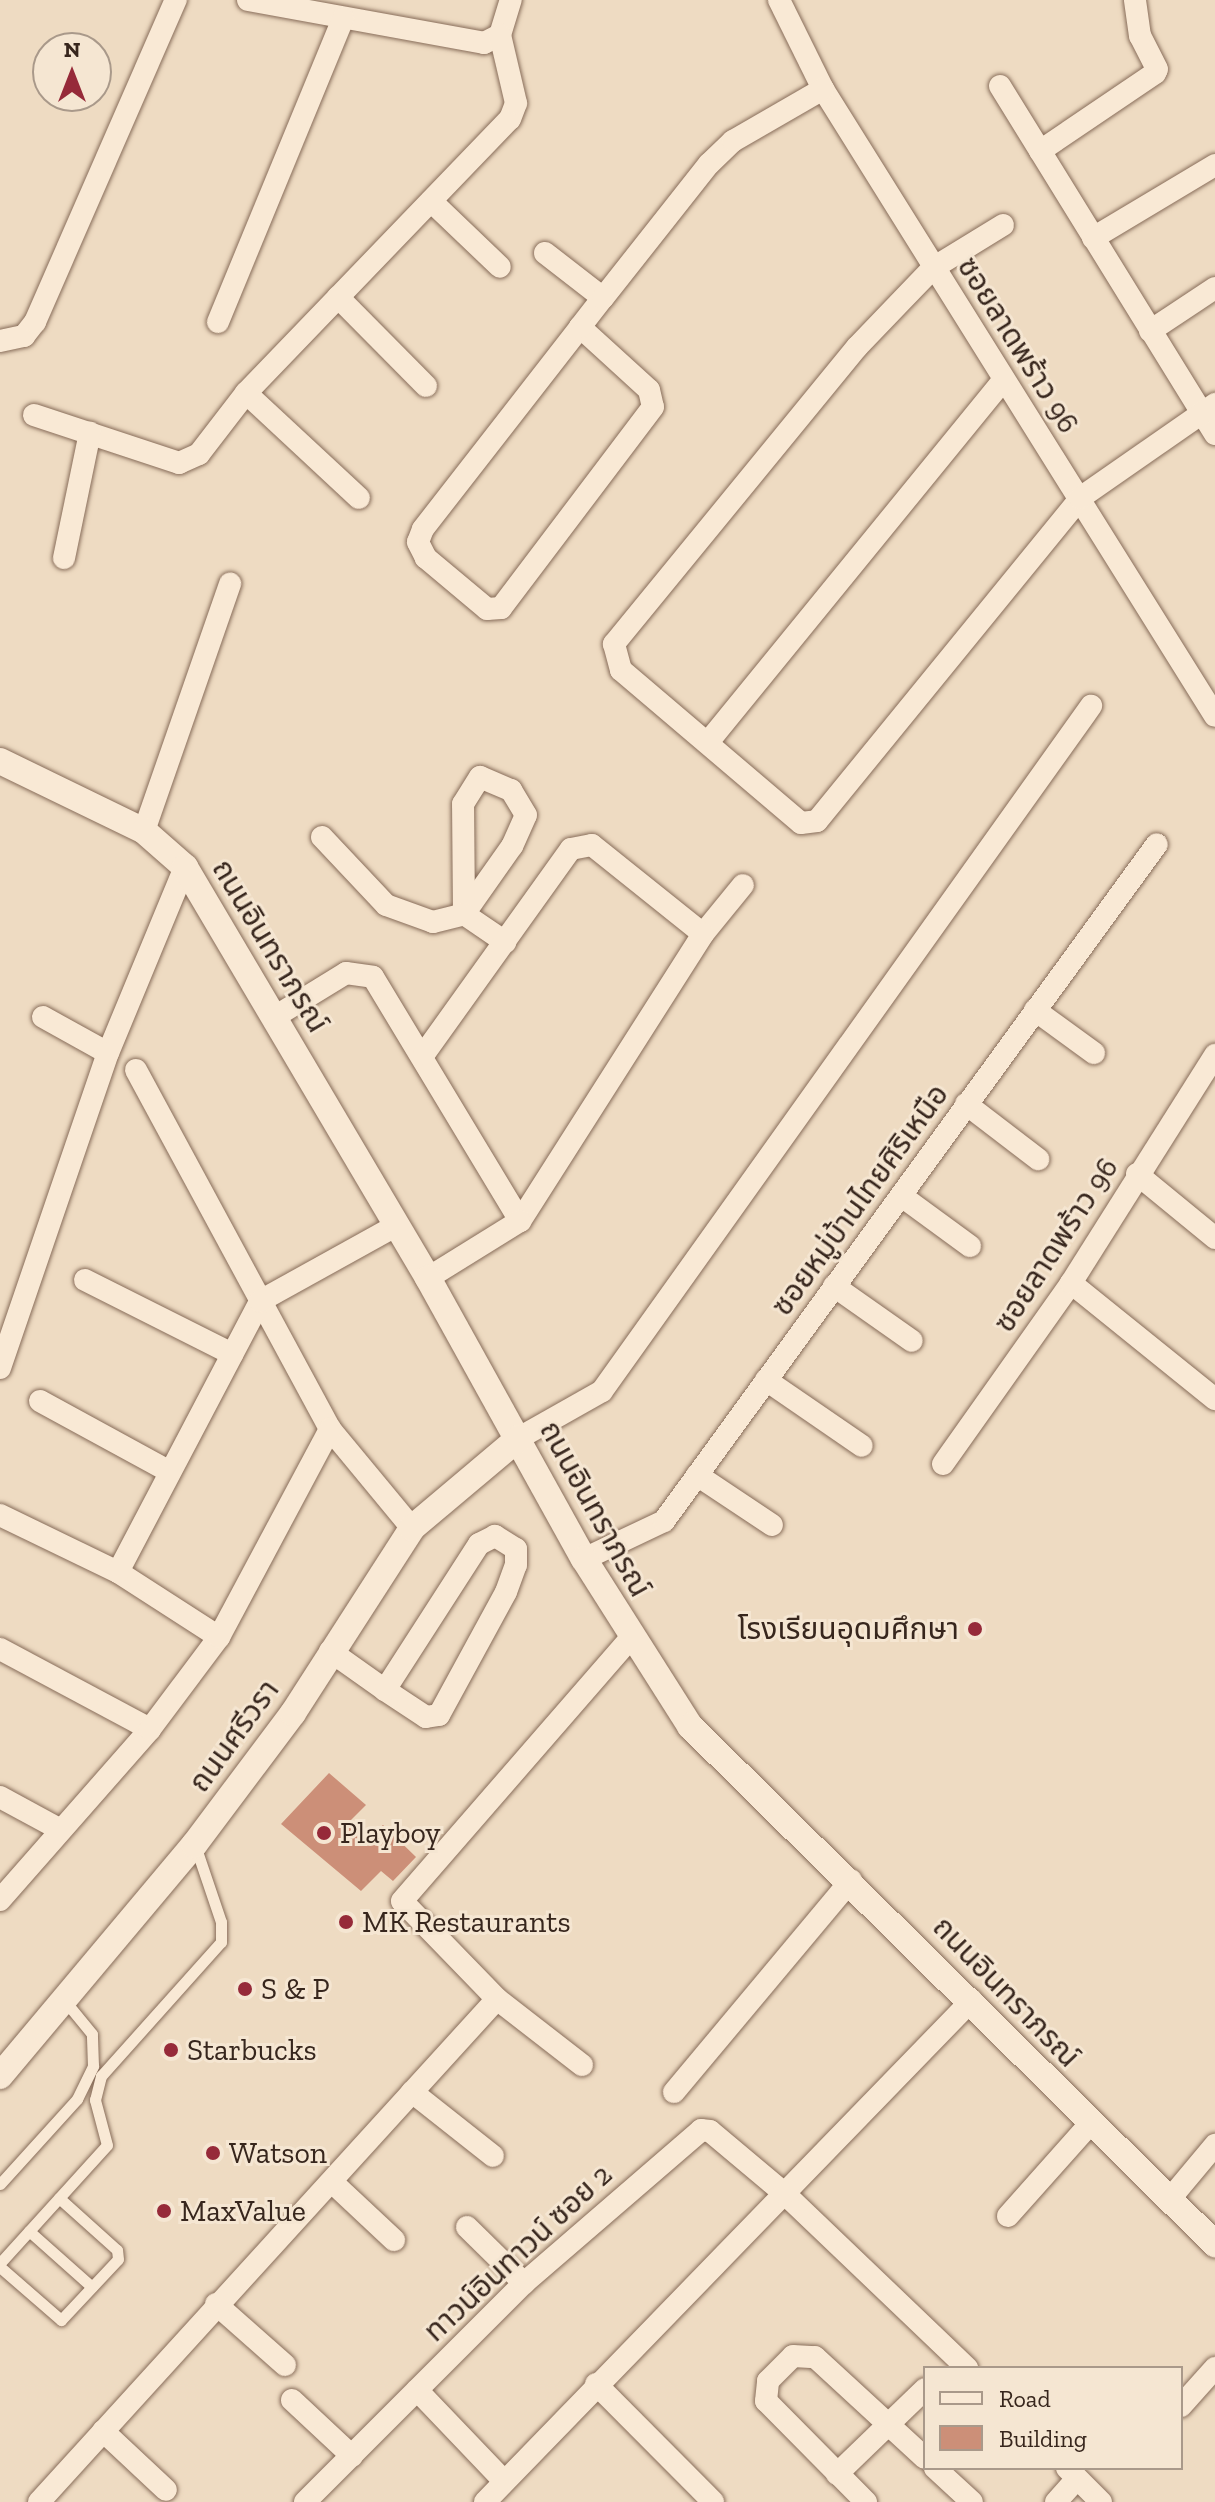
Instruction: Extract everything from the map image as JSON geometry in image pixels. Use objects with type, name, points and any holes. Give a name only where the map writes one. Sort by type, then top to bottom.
[{"type":"street","points":[[0,341],[24,336],[35,322],[176,0]]},
{"type":"street","points":[[248,0],[349,13],[484,43],[500,35]]},
{"type":"street","points":[[34,415],[189,462],[246,393],[514,112],[500,35],[511,0]]},
{"type":"street","name":"ซอยลาดพร้าว 96","points":[[779,0],[823,89],[1215,716]]},
{"type":"street","points":[[1040,151],[1155,73],[1157,69],[1140,36],[1135,0]]},
{"type":"street","points":[[218,322],[349,13]]},
{"type":"street","points":[[1000,86],[1150,331],[1207,408],[1215,434]]},
{"type":"street","points":[[580,327],[649,390],[653,407],[501,608],[487,609],[426,558],[418,542],[580,327],[709,164],[733,141],[823,89]]},
{"type":"street","points":[[1093,238],[1215,165]]},
{"type":"street","points":[[431,201],[500,267]]},
{"type":"street","points":[[1003,225],[933,268],[857,347],[614,644],[621,670],[709,741],[801,823],[817,821],[1080,498],[1207,408]]},
{"type":"street","points":[[545,253],[603,298]]},
{"type":"street","points":[[1150,331],[1215,288]]},
{"type":"street","points":[[338,297],[426,386]]},
{"type":"street","points":[[709,741],[1003,381]]},
{"type":"street","points":[[246,393],[359,498]]},
{"type":"street","points":[[64,558],[90,433]]},
{"type":"street","points":[[144,831],[230,584]]},
{"type":"street","points":[[519,1438],[602,1391],[1091,706]]},
{"type":"street","name":"ถนนอินทราภรณ์","points":[[0,761],[144,831],[185,867],[276,1016],[428,1278],[584,1559],[631,1638],[690,1726],[851,1880],[1169,2200],[1213,2238]]},
{"type":"street","points":[[322,837],[386,905],[433,922],[464,914],[512,846],[526,815],[511,790],[480,777],[463,804],[464,914]]},
{"type":"street","name":"ซอยหมู่บ้านไทยศิริเหนือ","points":[[584,1559],[664,1521],[834,1286],[903,1197],[966,1104],[1157,844]]},
{"type":"street","points":[[424,1054],[571,849],[592,845],[703,934]]},
{"type":"street","points":[[0,1368],[108,1053],[185,867]]},
{"type":"street","points":[[428,1278],[520,1221],[703,934],[743,885]]},
{"type":"street","points":[[464,914],[505,942]]},
{"type":"street","points":[[276,1016],[346,973],[360,971],[373,977],[424,1054],[520,1221]]},
{"type":"street","points":[[1035,1010],[1094,1053]]},
{"type":"street","points":[[43,1017],[108,1053]]},
{"type":"street","name":"ซอยลาดพร้าว 96","points":[[943,1464],[1071,1283],[1137,1174],[1215,1055]]},
{"type":"street","points":[[136,1070],[330,1429],[412,1528]]},
{"type":"street","points":[[966,1104],[1038,1159]]},
{"type":"street","points":[[1137,1174],[1215,1238]]},
{"type":"street","points":[[903,1197],[970,1246]]},
{"type":"street","points":[[118,1572],[260,1301],[397,1225]]},
{"type":"street","points":[[85,1280],[232,1354]]},
{"type":"street","points":[[1071,1283],[1215,1399]]},
{"type":"street","points":[[834,1286],[912,1341]]},
{"type":"street","points":[[766,1380],[862,1446]]},
{"type":"street","points":[[40,1401],[170,1472]]},
{"type":"street","points":[[0,1900],[150,1729],[219,1637],[330,1429]]},
{"type":"street","name":"ถนนศรีวรา","points":[[0,2076],[194,1845],[293,1713],[330,1651],[412,1528],[519,1438]]},
{"type":"street","points":[[697,1475],[772,1525]]},
{"type":"street","points":[[1,1519],[118,1572],[219,1637]]},
{"type":"street","points":[[330,1651],[385,1690],[426,1717],[439,1715],[506,1592],[516,1565],[516,1549],[495,1536],[479,1544],[385,1690]]},
{"type":"street","points":[[582,2065],[497,1999],[403,1907],[403,1896],[631,1638]]},
{"type":"street","points":[[0,1649],[150,1729]]},
{"type":"street","points":[[0,1797],[61,1830]]},
{"type":"street","points":[[674,2092],[851,1880]]},
{"type":"street","points":[[39,2502],[216,2304],[332,2182],[497,1999]]},
{"type":"street","points":[[485,2502],[596,2384],[972,2000]]},
{"type":"street","points":[[412,2092],[493,2156]]},
{"type":"street","points":[[1008,2216],[1091,2123]]},
{"type":"street","name":"ทาวน์อินทาวน์ ซอย 2","points":[[305,2502],[524,2283],[693,2132],[710,2131],[785,2194],[957,2365]]},
{"type":"street","points":[[1169,2200],[1215,2145]]},
{"type":"street","points":[[332,2182],[394,2240]]},
{"type":"street","points":[[467,2227],[524,2283]]},
{"type":"street","points":[[216,2304],[285,2365]]},
{"type":"street","points":[[866,2502],[766,2401],[768,2381],[793,2356],[805,2353],[923,2456]]},
{"type":"street","points":[[1183,2404],[1215,2368]]},
{"type":"street","points":[[596,2384],[713,2502]]},
{"type":"street","points":[[417,2390],[504,2481]]},
{"type":"street","points":[[837,2474],[923,2391]]},
{"type":"street","points":[[292,2400],[352,2456]]},
{"type":"street","points":[[103,2431],[166,2490]]},
{"type":"street","points":[[937,2470],[972,2502]]},
{"type":"street","points":[[1056,2502],[1072,2473],[1101,2502]]},
{"type":"lane","points":[[59,2198],[117,2250],[118,2259],[64,2318],[57,2319],[0,2265],[29,2231],[107,2145],[95,2100],[101,2076],[221,1942],[221,1922],[194,1845]]},
{"type":"lane","points":[[0,2184],[77,2099],[93,2066],[92,2034],[64,2001]]},
{"type":"lane","points":[[29,2231],[92,2287]]},
{"type":"building","name":"Playboy","points":[[329,1773],[366,1805],[347,1824],[364,1840],[383,1825],[416,1857],[393,1881],[381,1871],[361,1891],[281,1824]]},
{"type":"place","name":"โรงเรียนอุดมศึกษา","points":[[975,1629]]},
{"type":"place","name":"Playboy","points":[[324,1833]]},
{"type":"place","name":"MK Restaurants","points":[[346,1922]]},
{"type":"place","name":"S & P","points":[[245,1989]]},
{"type":"place","name":"Starbucks","points":[[171,2050]]},
{"type":"place","name":"Watson","points":[[213,2153]]},
{"type":"place","name":"MaxValue","points":[[164,2211]]}]
